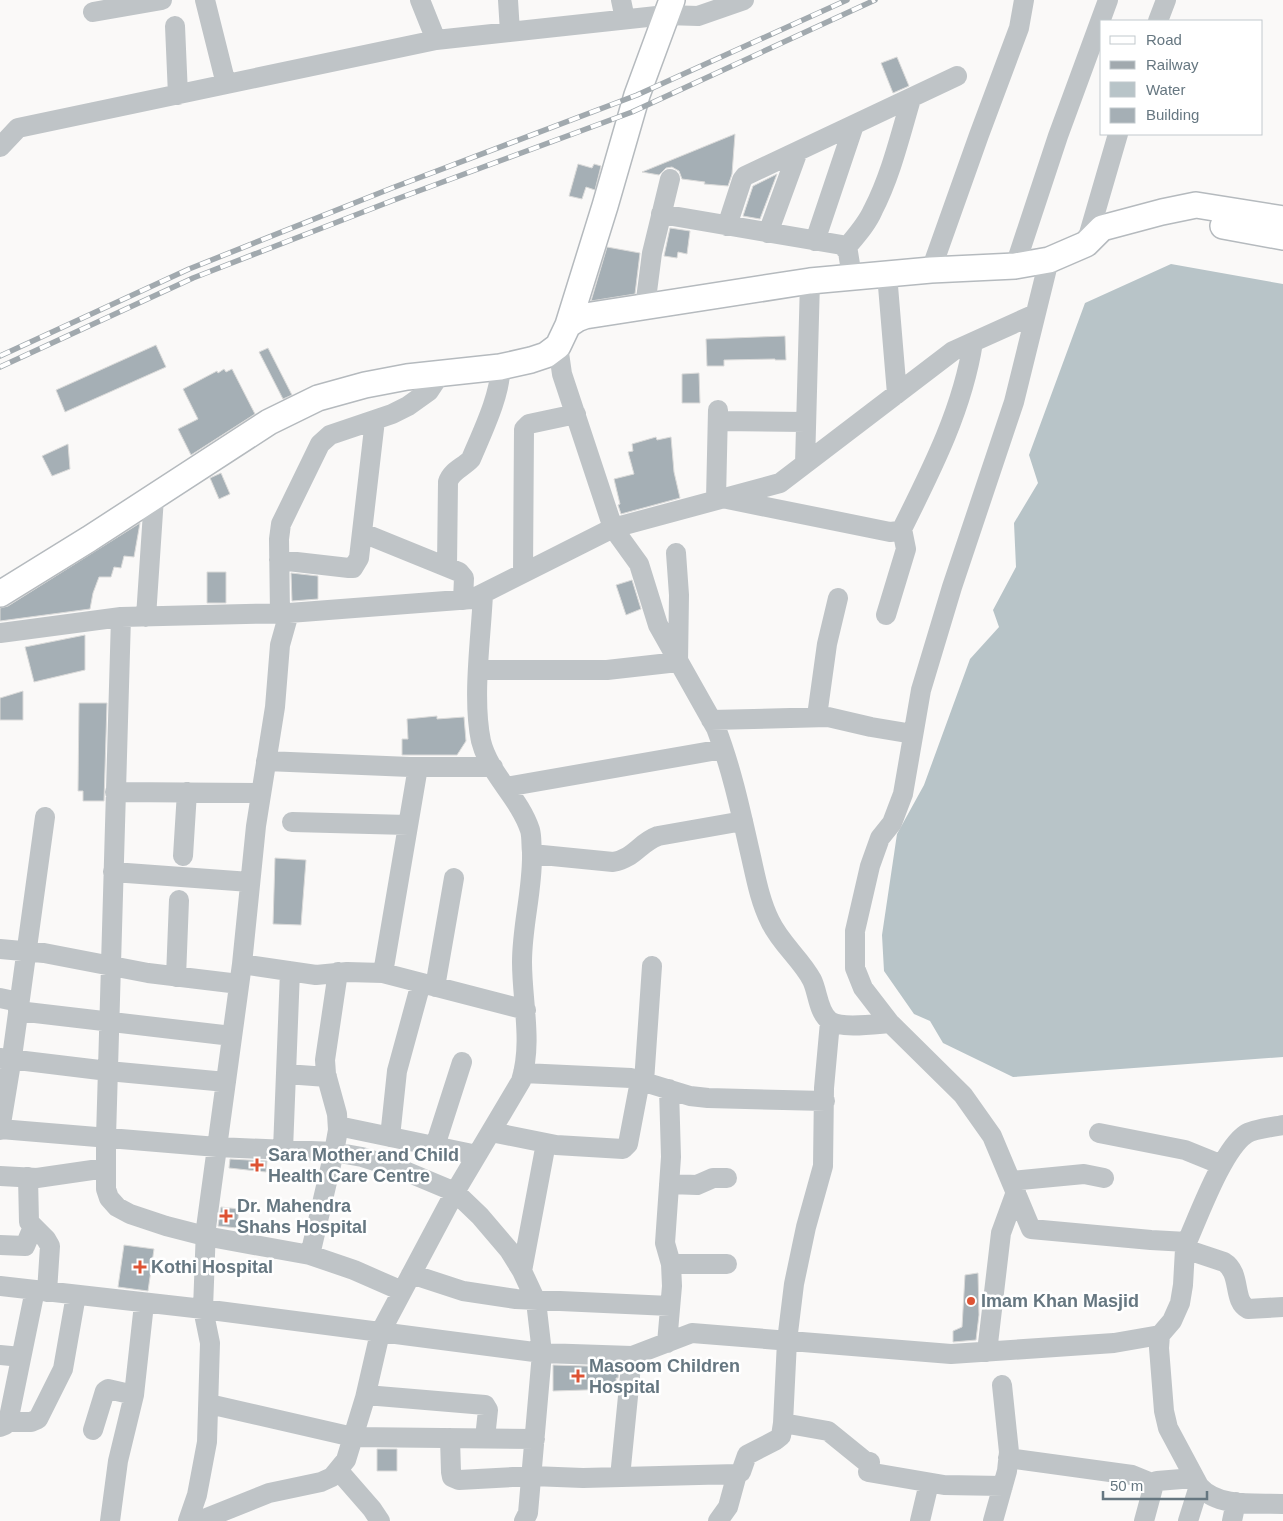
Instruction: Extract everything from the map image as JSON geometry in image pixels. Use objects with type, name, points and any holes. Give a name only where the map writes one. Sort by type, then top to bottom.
[{"type":"main road","points":[[563,336],[605,206],[637,95],[669,7]]},
{"type":"main road","points":[[1086,244],[1102,228],[1196,205],[1283,219]]},
{"type":"main road","points":[[0,594],[269,422],[318,398],[365,385],[407,377],[500,367],[546,355],[577,319],[584,316],[810,281],[931,270],[1015,266],[1049,260],[1086,244],[1105,243],[1185,222],[1202,222],[1283,237]]},
{"type":"street","points":[[93,12],[162,0]]},
{"type":"street","points":[[204,0],[226,84]]},
{"type":"street","points":[[420,0],[436,40]]},
{"type":"street","points":[[508,0],[510,32]]},
{"type":"street","points":[[0,147],[18,128],[436,40],[510,32],[623,10],[669,7],[698,16],[744,0]]},
{"type":"street","points":[[931,270],[1019,28],[1024,0]]},
{"type":"street","points":[[1101,20],[1108,0]]},
{"type":"street","points":[[1158,20],[1166,0]]},
{"type":"street","points":[[1015,266],[1058,136],[1100,22]]},
{"type":"street","points":[[175,26],[178,95]]},
{"type":"street","points":[[727,226],[745,176],[958,76]]},
{"type":"street","points":[[846,248],[862,229],[873,210],[894,159],[911,98]]},
{"type":"street","points":[[815,241],[854,125]]},
{"type":"street","points":[[1086,244],[1118,135]]},
{"type":"street","points":[[768,233],[798,151]]},
{"type":"street","points":[[645,307],[652,253],[670,179]]},
{"type":"street","points":[[661,214],[842,245],[848,252],[852,277]]},
{"type":"street","points":[[1049,260],[1014,402],[952,587],[921,690],[903,794],[892,823],[880,838],[870,866],[855,931],[855,968],[863,988],[890,1023],[963,1095],[992,1136],[1031,1229],[1186,1245],[1230,1266],[1240,1301],[1244,1307],[1248,1309],[1283,1307]]},
{"type":"street","points":[[887,274],[897,394]]},
{"type":"street","points":[[805,464],[810,281]]},
{"type":"street","points":[[0,633],[121,617],[285,614],[472,599],[613,528],[780,483],[953,351],[1035,314]]},
{"type":"street","points":[[563,336],[562,374],[613,528],[639,564],[658,624],[716,728],[743,821],[759,890],[770,923],[813,981],[819,1002],[826,1018],[830,1022],[840,1025],[890,1023]]},
{"type":"street","points":[[886,615],[906,549],[902,529],[925,483],[955,414],[970,365],[973,342]]},
{"type":"street","points":[[447,566],[448,482],[452,474],[466,465],[471,459],[497,389],[501,374],[500,367]]},
{"type":"street","points":[[188,1521],[197,1496],[207,1442],[210,1343],[203,1310],[205,1236],[242,964],[250,882],[285,614],[279,560],[281,524],[320,444],[330,435],[392,414],[408,406],[429,391],[440,373]]},
{"type":"street","points":[[523,574],[524,429],[529,424],[576,414]]},
{"type":"street","points":[[719,499],[718,416],[806,422]]},
{"type":"street","points":[[279,560],[353,568],[359,558],[363,533],[375,420]]},
{"type":"street","points":[[146,617],[154,497]]},
{"type":"street","points":[[719,499],[890,532],[902,529]]},
{"type":"street","points":[[363,533],[447,566],[462,574],[464,578],[464,600]]},
{"type":"street","points":[[676,553],[679,595],[678,662]]},
{"type":"street","points":[[199,1521],[269,1493],[321,1482],[332,1476],[346,1460],[366,1395],[380,1333],[455,1192],[521,1082],[524,1073],[528,1041],[522,961],[532,854],[530,833],[526,821],[488,760],[482,742],[478,718],[483,594]]},
{"type":"street","points":[[817,716],[827,644],[838,598]]},
{"type":"street","points":[[121,617],[106,1138],[106,1189],[108,1198],[117,1207],[148,1220],[205,1236],[310,1254],[407,1282],[536,1301],[670,1306]]},
{"type":"street","points":[[479,670],[607,670],[678,662]]},
{"type":"street","points":[[711,720],[817,716],[913,734]]},
{"type":"street","points":[[506,787],[723,749]]},
{"type":"street","points":[[266,761],[418,767],[493,767]]},
{"type":"street","points":[[383,973],[418,767]]},
{"type":"street","points":[[115,792],[261,793]]},
{"type":"street","points":[[183,856],[187,792]]},
{"type":"street","points":[[45,816],[26,951],[12,1004],[0,1130],[217,1147],[334,1152],[382,1163],[455,1192],[498,1236],[522,1271],[536,1301],[542,1353],[532,1476],[528,1513],[524,1521]]},
{"type":"street","points":[[532,854],[613,862],[631,856],[644,843],[658,836],[743,821]]},
{"type":"street","points":[[292,822],[408,825]]},
{"type":"street","points":[[113,872],[250,882]]},
{"type":"street","points":[[390,1137],[397,1071],[428,985],[454,878]]},
{"type":"street","points":[[176,977],[179,900]]},
{"type":"street","points":[[0,949],[26,951],[176,977],[239,984]]},
{"type":"street","points":[[242,964],[316,975],[338,972],[383,973],[526,1010]]},
{"type":"street","points":[[491,1132],[556,1145],[623,1149],[627,1147],[642,1081],[652,966]]},
{"type":"street","points":[[283,1150],[290,971]]},
{"type":"street","points":[[310,1254],[334,1152],[338,1126],[325,1060],[338,972]]},
{"type":"street","points":[[12,1004],[110,1023],[232,1036]]},
{"type":"street","points":[[450,1438],[451,1472],[455,1479],[532,1476],[620,1477],[737,1474],[741,1472],[747,1455],[780,1436],[783,1423],[787,1341],[794,1284],[806,1228],[823,1166],[826,1055],[830,1022]]},
{"type":"street","points":[[6,1059],[226,1082]]},
{"type":"street","points":[[435,1146],[462,1062]]},
{"type":"street","points":[[524,1073],[616,1077],[642,1081],[690,1096],[708,1098],[825,1101]]},
{"type":"street","points":[[286,1074],[327,1077]]},
{"type":"street","points":[[667,1342],[672,1286],[671,1264],[665,1243],[671,1157],[669,1089]]},
{"type":"street","points":[[1283,1125],[1246,1133],[1232,1147],[1186,1245],[1184,1286],[1180,1304],[1172,1321],[1160,1335],[1159,1348],[1164,1411],[1168,1428],[1196,1482],[1204,1492],[1234,1512],[1283,1504]]},
{"type":"street","points":[[338,1126],[477,1155]]},
{"type":"street","points":[[1099,1132],[1184,1150],[1222,1165]]},
{"type":"street","points":[[522,1271],[546,1143]]},
{"type":"street","points":[[0,1176],[48,1176],[106,1168]]},
{"type":"street","points":[[1013,1186],[1084,1174],[1104,1178]]},
{"type":"street","points":[[28,1177],[28,1218],[33,1228],[46,1239],[50,1246],[41,1291],[21,1357],[4,1424],[31,1422],[38,1419],[63,1369],[76,1295]]},
{"type":"street","points":[[669,1184],[696,1184],[713,1178],[727,1178]]},
{"type":"street","points":[[987,1352],[1001,1234],[1013,1186]]},
{"type":"street","points":[[0,1245],[25,1246],[33,1228]]},
{"type":"street","points":[[671,1264],[727,1264]]},
{"type":"street","points":[[0,1286],[542,1353],[632,1356],[692,1333],[951,1354],[1114,1344],[1160,1335]]},
{"type":"street","points":[[110,1521],[118,1461],[134,1395],[144,1304]]},
{"type":"street","points":[[0,1355],[21,1357]]},
{"type":"street","points":[[620,1477],[632,1356]]},
{"type":"street","points":[[993,1521],[1003,1486],[1008,1458],[1002,1386]]},
{"type":"street","points":[[93,1430],[105,1391],[111,1390],[134,1395]]},
{"type":"street","points":[[366,1395],[485,1405],[488,1410],[485,1438]]},
{"type":"street","points":[[209,1404],[353,1437],[535,1439]]},
{"type":"street","points":[[783,1423],[828,1431],[865,1461],[869,1467],[929,1483],[958,1486],[1003,1486]]},
{"type":"street","points":[[1008,1458],[1132,1475],[1154,1484]]},
{"type":"street","points":[[338,1470],[380,1521]]},
{"type":"street","points":[[718,1521],[728,1506],[737,1474]]},
{"type":"street","points":[[1144,1521],[1154,1484],[1157,1481],[1196,1482]]},
{"type":"street","points":[[1188,1521],[1196,1482]]},
{"type":"street","points":[[920,1521],[929,1483]]},
{"type":"water","points":[[1171,264],[1283,284],[1283,1057],[1013,1077],[943,1043],[930,1021],[914,1014],[884,971],[882,935],[897,834],[924,785],[970,659],[999,627],[993,610],[1016,567],[1014,523],[1038,483],[1029,455],[1085,303]]},
{"type":"building","points":[[897,57],[909,86],[893,93],[881,63]]},
{"type":"building","points":[[735,134],[732,174],[728,186],[704,184],[705,182],[682,179],[679,171],[672,167],[666,168],[659,175],[642,172]]},
{"type":"building","points":[[578,164],[592,168],[594,164],[601,166],[595,190],[586,187],[582,199],[569,196]]},
{"type":"building","points":[[777,174],[760,219],[743,216],[753,186]]},
{"type":"building","points":[[670,228],[690,231],[687,254],[678,252],[677,258],[664,256]]},
{"type":"building","points":[[607,247],[640,253],[635,294],[591,301]]},
{"type":"building","points":[[785,336],[786,360],[724,360],[724,366],[707,366],[706,339]]},
{"type":"building","points":[[156,345],[166,367],[65,412],[56,390]]},
{"type":"building","points":[[268,348],[292,395],[283,399],[259,352]]},
{"type":"building","points":[[224,369],[226,372],[232,369],[255,414],[191,455],[178,429],[198,419],[183,389]]},
{"type":"building","points":[[699,373],[700,403],[682,403],[682,374]]},
{"type":"building","points":[[656,437],[657,440],[671,437],[674,472],[680,498],[621,514],[614,479],[634,474],[628,452],[633,451],[632,444]]},
{"type":"building","points":[[68,444],[70,469],[52,476],[42,456]]},
{"type":"building","points":[[221,473],[230,494],[219,499],[210,478]]},
{"type":"building","points":[[140,523],[134,557],[124,556],[121,568],[114,567],[111,577],[99,577],[90,609],[0,621],[0,608],[8,606]]},
{"type":"building","points":[[207,572],[226,572],[226,603],[207,603]]},
{"type":"building","points":[[291,573],[318,576],[318,599],[292,601]]},
{"type":"building","points":[[632,580],[641,609],[626,615],[616,585]]},
{"type":"building","points":[[85,635],[85,670],[34,682],[25,647]]},
{"type":"building","points":[[23,691],[23,720],[0,720],[0,698]]},
{"type":"building","points":[[79,703],[107,703],[104,801],[83,801],[83,791],[78,791]]},
{"type":"building","points":[[437,716],[437,719],[464,717],[466,741],[457,755],[402,755],[402,739],[408,739],[407,719]]},
{"type":"building","points":[[275,858],[306,860],[301,925],[273,924]]},
{"type":"building","points":[[230,1159],[267,1161],[266,1172],[229,1168]]},
{"type":"building","points":[[221,1207],[239,1209],[237,1228],[218,1226]]},
{"type":"building","points":[[124,1245],[154,1249],[148,1291],[118,1287]]},
{"type":"building","name":"Imam Khan Masjid","points":[[978,1273],[979,1315],[976,1340],[953,1342],[953,1331],[962,1327],[965,1275]]},
{"type":"building","points":[[553,1365],[619,1367],[618,1378],[616,1378],[617,1389],[553,1391]]},
{"type":"building","points":[[377,1449],[397,1449],[397,1471],[377,1471]]},
{"type":"railway","points":[[0,356],[189,269],[392,188],[637,95],[847,0]]},
{"type":"railway","points":[[0,367],[193,278],[394,200],[632,112],[875,0]]},
{"type":"place","name":"Sara Mother and Child Health Care Centre","points":[[257,1165]]},
{"type":"place","name":"Dr. Mahendra Shahs Hospital","points":[[226,1216]]},
{"type":"place","name":"Kothi Hospital","points":[[140,1267]]},
{"type":"place","name":"Imam Khan Masjid","points":[[971,1301]]},
{"type":"place","name":"Masoom Children Hospital","points":[[578,1376]]}]
